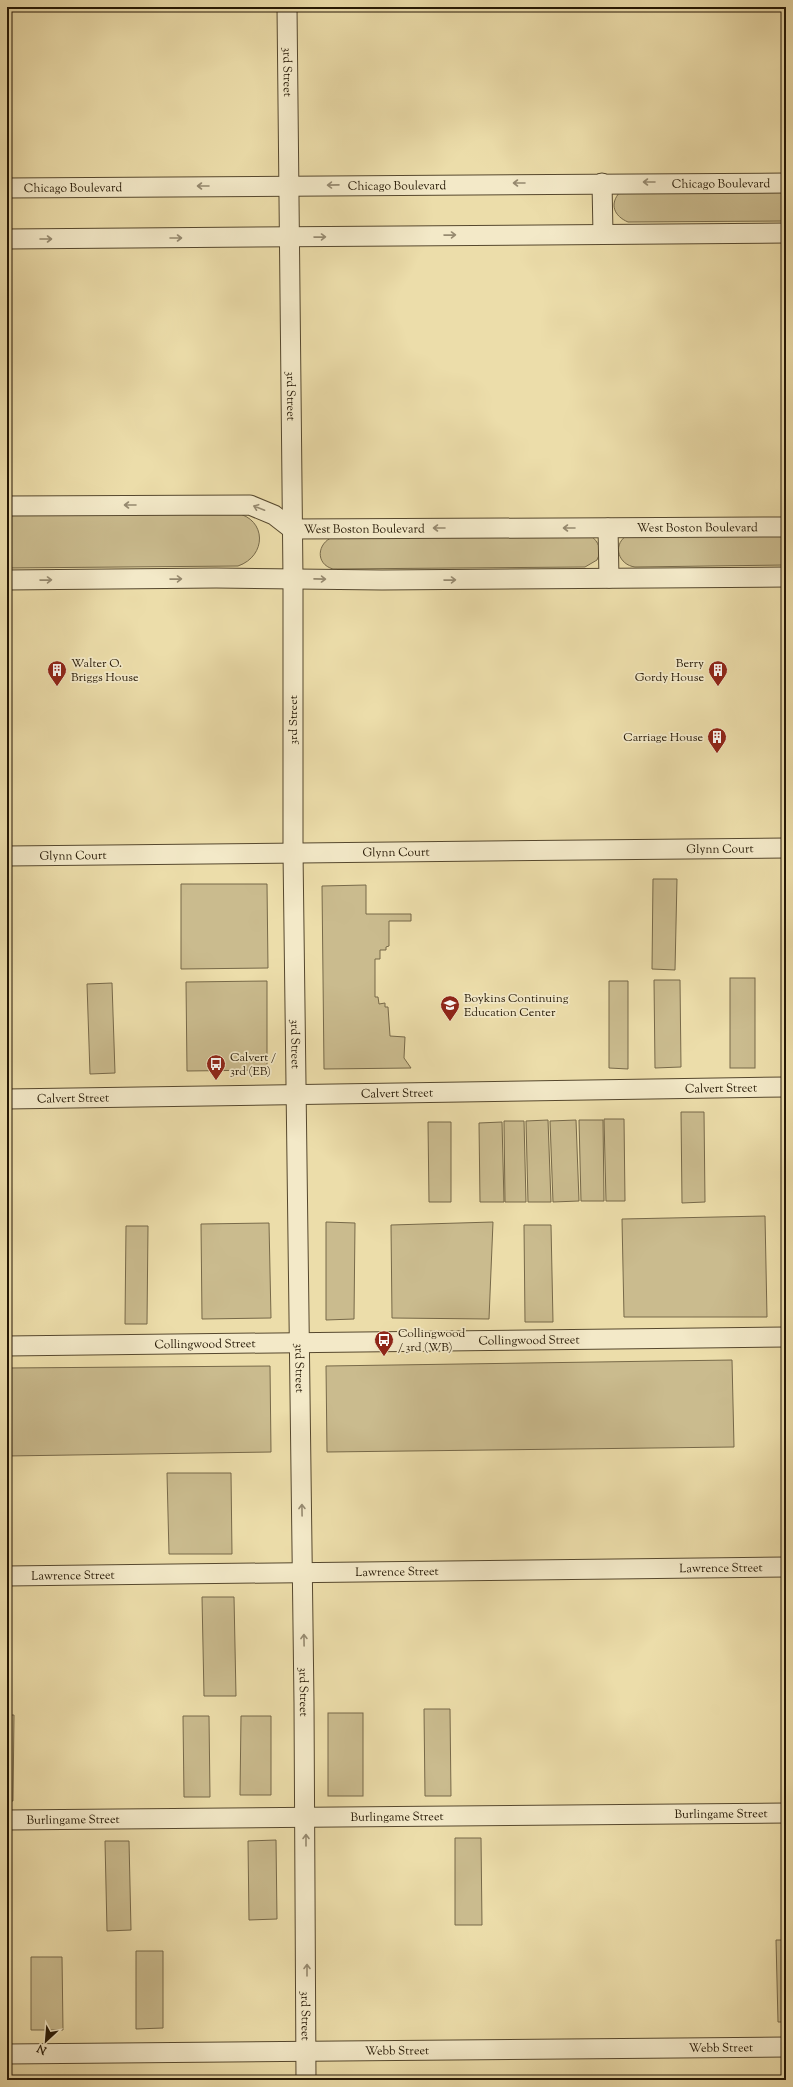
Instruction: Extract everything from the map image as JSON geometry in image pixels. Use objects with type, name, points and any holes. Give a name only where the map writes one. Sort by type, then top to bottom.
[{"type":"street","name":"3rd Street","points":[[287,7],[293,579],[293,852],[306,1818],[306,2080]]},
{"type":"street","name":"Chicago Boulevard","points":[[7,188],[786,182]]},
{"type":"street","points":[[602,183],[603,234]]},
{"type":"street","points":[[7,239],[786,232]]},
{"type":"street","name":"West Boston Boulevard","points":[[7,506],[250,504],[271,513],[292,529],[786,527]]},
{"type":"street","points":[[608,528],[609,578]]},
{"type":"street","points":[[7,580],[382,580],[786,577]]},
{"type":"street","name":"Glynn Court","points":[[7,856],[269,855],[293,852],[786,848]]},
{"type":"street","name":"Calvert Street","points":[[7,1099],[786,1087]]},
{"type":"street","name":"Collingwood Street","points":[[7,1346],[300,1344],[786,1337]]},
{"type":"street","name":"Lawrence Street","points":[[7,1576],[303,1571],[786,1567]]},
{"type":"street","name":"Burlingame Street","points":[[7,1820],[786,1813]]},
{"type":"street","name":"Webb Street","points":[[7,2054],[786,2047]]},
{"type":"shaded area","points":[[786,188],[786,221],[628,222],[616,213],[614,205],[620,192]]},
{"type":"shaded area","points":[[236,513],[253,522],[258,530],[260,538],[254,554],[248,561],[238,566],[7,568],[7,515]]},
{"type":"shaded area","points":[[786,532],[786,565],[635,567],[629,566],[621,559],[618,550],[619,545],[626,536]]},
{"type":"shaded area","points":[[591,536],[599,546],[599,556],[597,560],[585,567],[333,569],[323,563],[320,553],[324,544],[333,537]]},
{"type":"shaded area","points":[[653,879],[677,879],[675,970],[652,969]]},
{"type":"shaded area","points":[[181,884],[267,884],[268,968],[181,969]]},
{"type":"shaded area","points":[[366,885],[366,914],[411,914],[411,921],[389,921],[389,946],[386,947],[386,950],[380,950],[380,959],[375,959],[375,997],[378,997],[379,1004],[385,1003],[385,1007],[388,1007],[390,1036],[405,1037],[404,1058],[411,1068],[324,1069],[322,886]]},
{"type":"shaded area","points":[[730,978],[755,978],[755,1068],[730,1068]]},
{"type":"shaded area","points":[[654,980],[680,980],[681,1067],[655,1068]]},
{"type":"shaded area","points":[[267,981],[267,1070],[187,1071],[186,982]]},
{"type":"shaded area","points":[[609,981],[628,981],[628,1069],[609,1068]]},
{"type":"shaded area","points":[[784,981],[786,981],[786,1064],[783,1064]]},
{"type":"shaded area","points":[[112,983],[115,1073],[90,1074],[87,984]]},
{"type":"shaded area","points":[[681,1112],[704,1112],[705,1202],[682,1203]]},
{"type":"shaded area","points":[[604,1119],[624,1119],[625,1201],[606,1201]]},
{"type":"shaded area","points":[[548,1120],[551,1202],[528,1202],[526,1121]]},
{"type":"shaded area","points":[[576,1120],[579,1201],[553,1202],[550,1121]]},
{"type":"shaded area","points":[[579,1120],[603,1120],[604,1201],[581,1201]]},
{"type":"shaded area","points":[[504,1121],[524,1121],[526,1202],[505,1202]]},
{"type":"shaded area","points":[[428,1122],[451,1122],[451,1202],[429,1202]]},
{"type":"shaded area","points":[[502,1122],[504,1202],[480,1202],[479,1123]]},
{"type":"shaded area","points":[[765,1216],[767,1317],[624,1317],[622,1219]]},
{"type":"shaded area","points":[[326,1222],[355,1223],[354,1319],[326,1320]]},
{"type":"shaded area","points":[[493,1222],[489,1319],[392,1318],[391,1225]]},
{"type":"shaded area","points":[[269,1223],[271,1318],[202,1319],[201,1224]]},
{"type":"shaded area","points":[[524,1225],[551,1225],[553,1322],[525,1322]]},
{"type":"shaded area","points":[[126,1226],[148,1226],[147,1324],[125,1324]]},
{"type":"shaded area","points":[[732,1360],[734,1447],[327,1452],[326,1366]]},
{"type":"shaded area","points":[[270,1366],[271,1452],[7,1456],[7,1368]]},
{"type":"shaded area","points":[[167,1473],[231,1473],[232,1554],[169,1554]]},
{"type":"shaded area","points":[[202,1597],[234,1597],[236,1696],[204,1696]]},
{"type":"shaded area","points":[[424,1709],[450,1709],[451,1796],[425,1796]]},
{"type":"shaded area","points":[[328,1713],[363,1713],[363,1796],[328,1796]]},
{"type":"shaded area","points":[[7,1715],[14,1715],[13,1801],[7,1801]]},
{"type":"shaded area","points":[[183,1716],[209,1716],[210,1797],[184,1797]]},
{"type":"shaded area","points":[[241,1716],[271,1716],[271,1795],[240,1795]]},
{"type":"shaded area","points":[[455,1838],[481,1838],[482,1925],[455,1925]]},
{"type":"shaded area","points":[[276,1840],[277,1919],[249,1920],[248,1841]]},
{"type":"shaded area","points":[[105,1841],[129,1841],[131,1930],[107,1931]]},
{"type":"shaded area","points":[[776,1940],[786,1940],[786,2022],[778,2022]]},
{"type":"shaded area","points":[[136,1951],[163,1951],[163,2028],[136,2029]]},
{"type":"shaded area","points":[[31,1957],[62,1957],[63,2030],[31,2030]]},
{"type":"place","name":"Walter O. Briggs House","points":[[57,687]]},
{"type":"place","name":"Berry Gordy House","points":[[718,687]]},
{"type":"place","name":"Carriage House","points":[[717,754]]},
{"type":"place","name":"Boykins Continuing Education Center","points":[[450,1022]]},
{"type":"place","name":"Calvert / 3rd (EB)","points":[[216,1081]]},
{"type":"place","name":"Collingwood / 3rd (WB)","points":[[384,1357]]}]
